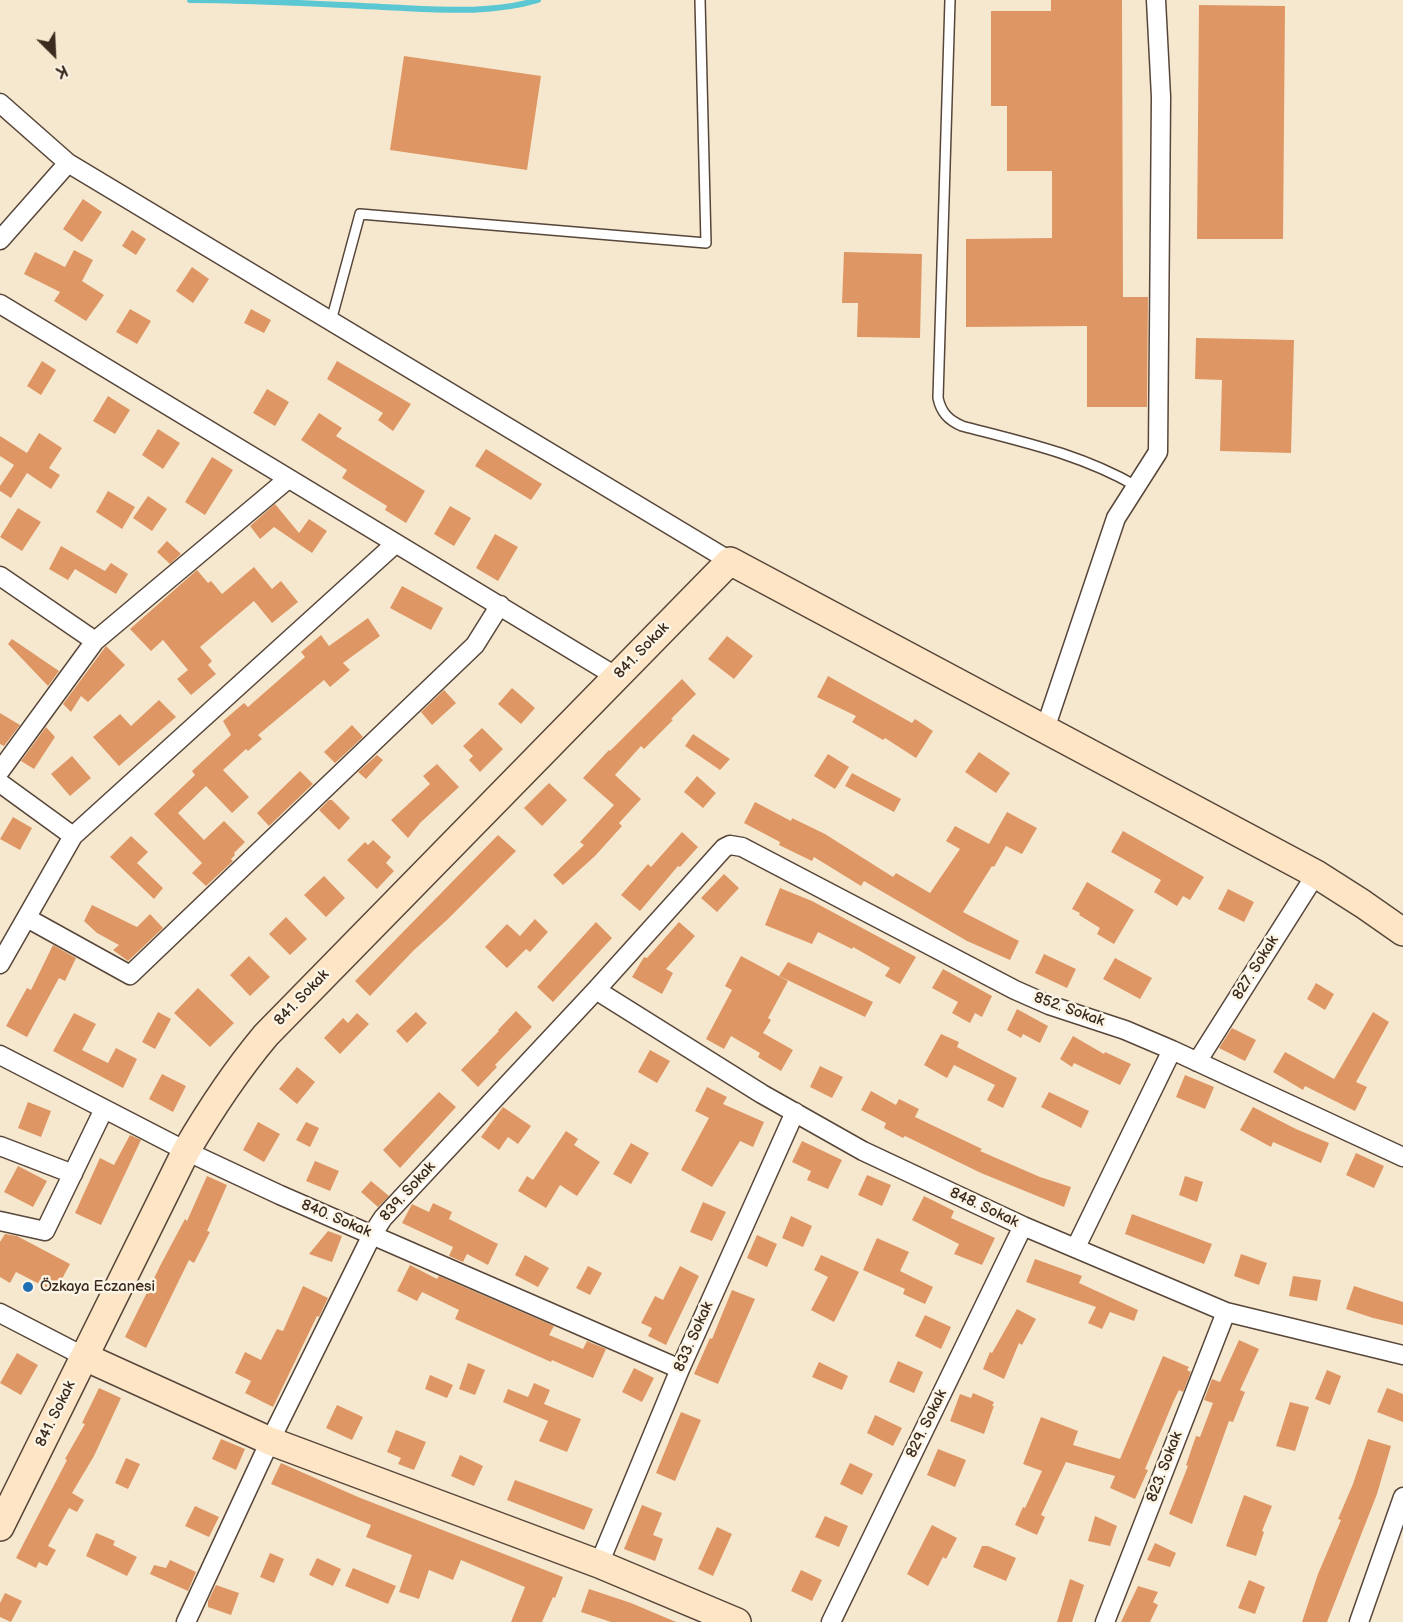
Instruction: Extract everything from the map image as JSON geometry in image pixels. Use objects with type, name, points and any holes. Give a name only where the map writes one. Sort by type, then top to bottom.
[{"type":"street","points":[[1045,729],[1116,518],[1158,452],[1161,97],[1156,0]]},
{"type":"street","points":[[0,103],[68,163],[730,561],[1316,874],[1363,903],[1403,932]]},
{"type":"street","points":[[0,240],[68,163]]},
{"type":"street","points":[[0,304],[617,676]]},
{"type":"street","points":[[0,771],[95,641],[288,479]]},
{"type":"street","points":[[0,964],[73,836],[395,544]]},
{"type":"street","name":"841. Sokak","points":[[0,1527],[186,1151],[216,1100],[243,1062],[266,1035],[730,561]]},
{"type":"street","points":[[0,576],[95,641]]},
{"type":"street","points":[[27,918],[130,975],[475,645],[500,604]]},
{"type":"street","points":[[0,783],[73,836]]},
{"type":"street","name":"839. Sokak","points":[[186,1622],[270,1441],[372,1234],[394,1205],[596,990],[724,848],[730,845],[742,847]]},
{"type":"street","name":"852. Sokak","points":[[742,847],[1015,990],[1049,1005],[1125,1030],[1172,1050],[1403,1157]]},
{"type":"street","name":"827. Sokak","points":[[1197,1062],[1316,874]]},
{"type":"street","name":"848. Sokak","points":[[596,990],[753,1089],[863,1151],[1023,1226],[1226,1311],[1403,1355]]},
{"type":"street","points":[[1076,1247],[1172,1050]]},
{"type":"street","name":"840. Sokak","points":[[0,1055],[186,1151],[280,1195],[680,1369]]},
{"type":"street","points":[[0,1221],[45,1231],[104,1109]]},
{"type":"street","name":"833. Sokak","points":[[599,1564],[680,1369],[795,1113]]},
{"type":"street","points":[[0,1146],[73,1174]]},
{"type":"street","name":"829. Sokak","points":[[831,1622],[1023,1226]]},
{"type":"street","name":"823. Sokak","points":[[1104,1622],[1226,1311]]},
{"type":"street","points":[[0,1313],[85,1357],[270,1441],[599,1564],[737,1622]]},
{"type":"street","points":[[1359,1622],[1403,1497]]},
{"type":"lane","points":[[330,321],[360,214],[706,243],[700,0]]},
{"type":"lane","points":[[950,0],[938,398],[940,406],[949,419],[962,426],[1073,456],[1097,465],[1136,486]]},
{"type":"building","points":[[1051,0],[1122,0],[1123,297],[1148,297],[1147,407],[1087,407],[1087,326],[966,327],[966,239],[1052,238],[1052,171],[1007,171],[1007,106],[991,106],[991,11],[1051,11]]},
{"type":"building","points":[[1199,5],[1285,6],[1283,239],[1197,239]]},
{"type":"building","points":[[404,56],[541,76],[527,170],[390,150]]},
{"type":"building","points":[[83,199],[102,212],[82,242],[63,229]]},
{"type":"building","points":[[132,230],[146,239],[136,255],[122,246]]},
{"type":"building","points":[[74,250],[93,260],[82,281],[104,295],[86,321],[54,301],[60,292],[24,274],[35,252],[65,267]]},
{"type":"building","points":[[844,252],[922,254],[920,338],[857,337],[858,303],[842,303]]},
{"type":"building","points":[[192,267],[209,279],[193,303],[176,291]]},
{"type":"building","points":[[130,309],[151,321],[137,344],[116,332]]},
{"type":"building","points":[[251,309],[271,320],[264,333],[244,323]]},
{"type":"building","points":[[1196,338],[1294,340],[1291,453],[1220,451],[1222,380],[1195,379]]},
{"type":"building","points":[[42,361],[56,370],[41,395],[27,386]]},
{"type":"building","points":[[337,361],[411,404],[393,431],[378,420],[383,413],[327,379]]},
{"type":"building","points":[[267,389],[289,402],[275,426],[253,413]]},
{"type":"building","points":[[108,396],[130,410],[115,434],[93,421]]},
{"type":"building","points":[[319,413],[342,428],[336,436],[425,491],[406,523],[385,510],[387,506],[342,478],[347,470],[301,440]]},
{"type":"building","points":[[158,429],[180,443],[163,469],[142,455]]},
{"type":"building","points":[[39,433],[62,448],[49,468],[60,475],[51,489],[27,473],[11,498],[0,491],[0,486],[14,465],[0,456],[0,436],[27,453]]},
{"type":"building","points":[[486,449],[542,484],[531,500],[475,466]]},
{"type":"building","points":[[212,457],[233,470],[205,515],[185,502]]},
{"type":"building","points":[[108,491],[135,507],[122,529],[96,512]]},
{"type":"building","points":[[148,496],[167,509],[152,531],[133,518]]},
{"type":"building","points":[[275,504],[299,533],[309,519],[327,531],[312,553],[274,527],[260,539],[250,526]]},
{"type":"building","points":[[450,506],[471,518],[454,546],[434,534]]},
{"type":"building","points":[[18,508],[41,522],[22,551],[0,537]]},
{"type":"building","points":[[495,534],[518,547],[498,581],[476,568]]},
{"type":"building","points":[[167,541],[181,554],[170,564],[157,552]]},
{"type":"building","points":[[61,546],[105,571],[111,563],[128,574],[116,594],[75,569],[68,580],[49,569]]},
{"type":"building","points":[[254,567],[272,589],[281,581],[298,602],[272,623],[254,601],[200,647],[212,661],[208,665],[216,674],[191,695],[177,679],[188,670],[163,640],[151,651],[130,629],[197,570],[222,594]]},
{"type":"building","points":[[402,586],[443,608],[431,630],[390,608]]},
{"type":"building","points":[[368,618],[380,636],[343,663],[350,670],[330,687],[324,680],[258,735],[262,739],[248,751],[246,749],[223,770],[249,797],[232,813],[206,786],[178,813],[204,840],[224,821],[245,842],[234,853],[231,859],[233,861],[206,886],[192,873],[202,863],[154,814],[195,775],[192,771],[231,735],[223,721],[244,703],[248,707],[305,657],[301,652],[321,635],[329,646]]},
{"type":"building","points":[[727,636],[753,656],[734,679],[708,659]]},
{"type":"building","points":[[12,639],[59,671],[48,686],[8,644]]},
{"type":"building","points":[[106,646],[125,665],[88,702],[81,696],[71,712],[63,704]]},
{"type":"building","points":[[828,676],[912,723],[915,719],[933,731],[916,758],[885,738],[883,740],[852,722],[856,716],[817,697]]},
{"type":"building","points":[[682,679],[696,694],[644,749],[641,746],[615,775],[641,799],[619,823],[622,826],[595,856],[563,885],[553,875],[584,845],[580,842],[614,805],[583,778]]},
{"type":"building","points":[[512,688],[535,708],[521,724],[498,704]]},
{"type":"building","points":[[444,690],[456,703],[432,725],[421,712]]},
{"type":"building","points":[[159,700],[176,717],[119,766],[93,737],[120,714],[131,726]]},
{"type":"building","points":[[0,713],[20,725],[4,746],[0,744]]},
{"type":"building","points":[[352,725],[363,737],[335,763],[324,752]]},
{"type":"building","points":[[46,727],[55,737],[34,769],[21,761]]},
{"type":"building","points":[[482,728],[503,749],[480,772],[469,760],[473,756],[463,746]]},
{"type":"building","points":[[693,734],[730,759],[720,770],[685,746]]},
{"type":"building","points":[[979,752],[1010,773],[996,793],[965,772]]},
{"type":"building","points":[[828,754],[849,767],[835,789],[814,776]]},
{"type":"building","points":[[377,755],[383,760],[366,779],[358,772]]},
{"type":"building","points":[[72,756],[91,778],[70,796],[51,774]]},
{"type":"building","points":[[437,764],[459,787],[420,823],[408,838],[391,820],[430,784],[423,776]]},
{"type":"building","points":[[300,771],[313,784],[269,826],[257,813]]},
{"type":"building","points":[[852,773],[901,799],[894,812],[845,786]]},
{"type":"building","points":[[697,776],[716,793],[703,808],[684,792]]},
{"type":"building","points":[[549,783],[567,800],[542,826],[524,808]]},
{"type":"building","points":[[329,800],[332,800],[350,818],[339,830],[319,810]]},
{"type":"building","points":[[755,802],[791,821],[792,818],[825,834],[893,877],[896,873],[930,893],[960,849],[946,841],[955,826],[989,844],[1007,812],[1037,828],[1022,854],[1006,846],[963,912],[1019,941],[1010,960],[967,941],[864,881],[861,886],[814,857],[812,861],[779,845],[780,842],[744,823]]},
{"type":"building","points":[[13,817],[32,828],[20,850],[0,839]]},
{"type":"building","points":[[1123,831],[1204,877],[1190,900],[1183,896],[1177,906],[1154,892],[1161,880],[1111,852]]},
{"type":"building","points":[[682,832],[698,847],[680,867],[678,866],[640,911],[621,895],[648,864],[651,867]]},
{"type":"building","points":[[498,835],[516,851],[370,996],[355,981]]},
{"type":"building","points":[[131,836],[148,852],[137,863],[163,888],[154,899],[110,857]]},
{"type":"building","points":[[373,840],[391,857],[386,863],[394,871],[377,889],[347,860],[365,842],[368,845]]},
{"type":"building","points":[[724,874],[739,888],[717,912],[701,898]]},
{"type":"building","points":[[324,876],[345,898],[326,917],[304,895]]},
{"type":"building","points":[[1087,882],[1134,910],[1114,944],[1097,934],[1100,928],[1072,909]]},
{"type":"building","points":[[780,888],[812,901],[916,957],[900,984],[885,976],[890,968],[853,947],[852,949],[818,932],[812,944],[765,925]]},
{"type":"building","points":[[1228,889],[1254,902],[1244,922],[1218,909]]},
{"type":"building","points":[[92,905],[137,927],[150,914],[163,928],[128,961],[113,950],[119,945],[97,933],[84,921]]},
{"type":"building","points":[[286,917],[307,939],[290,955],[269,934]]},
{"type":"building","points":[[535,919],[548,932],[530,952],[526,949],[507,968],[485,947],[507,924],[520,936]]},
{"type":"building","points":[[596,922],[612,938],[553,1002],[537,987]]},
{"type":"building","points":[[679,922],[695,936],[666,969],[673,973],[662,994],[632,977],[644,957],[647,958]]},
{"type":"building","points":[[53,945],[76,958],[65,981],[59,978],[27,1037],[6,1026],[27,988],[31,990]]},
{"type":"building","points":[[1044,954],[1076,969],[1067,988],[1035,973]]},
{"type":"building","points":[[249,956],[270,977],[250,996],[230,975]]},
{"type":"building","points":[[741,956],[788,981],[768,1018],[771,1020],[763,1033],[793,1050],[781,1071],[758,1057],[760,1053],[731,1036],[724,1049],[706,1039],[732,990],[725,986]]},
{"type":"building","points":[[1115,958],[1152,978],[1140,999],[1103,979]]},
{"type":"building","points":[[788,962],[873,1002],[865,1017],[779,976]]},
{"type":"building","points":[[943,969],[992,996],[982,1017],[975,1013],[970,1023],[952,1013],[958,1002],[932,988]]},
{"type":"building","points":[[1316,983],[1334,994],[1325,1010],[1307,999]]},
{"type":"building","points":[[198,988],[234,1023],[210,1047],[174,1013]]},
{"type":"building","points":[[1017,1009],[1048,1026],[1040,1043],[1023,1034],[1021,1038],[1007,1030]]},
{"type":"building","points":[[516,1011],[532,1027],[495,1065],[497,1067],[478,1087],[461,1070]]},
{"type":"building","points":[[158,1012],[171,1019],[155,1049],[142,1042]]},
{"type":"building","points":[[416,1012],[427,1023],[407,1043],[396,1031]]},
{"type":"building","points":[[1373,1012],[1389,1022],[1356,1082],[1367,1087],[1355,1111],[1305,1086],[1303,1090],[1273,1072],[1285,1052],[1334,1079]]},
{"type":"building","points":[[74,1013],[96,1024],[82,1050],[108,1063],[116,1048],[137,1059],[123,1088],[53,1051]]},
{"type":"building","points":[[357,1013],[369,1024],[340,1054],[324,1038],[343,1018],[348,1023]]},
{"type":"building","points":[[1232,1028],[1256,1040],[1245,1061],[1219,1048]]},
{"type":"building","points":[[941,1034],[959,1042],[957,1047],[1017,1078],[1003,1108],[987,1100],[995,1085],[954,1065],[947,1078],[924,1065]]},
{"type":"building","points":[[1073,1036],[1104,1054],[1105,1052],[1131,1064],[1120,1085],[1074,1063],[1072,1067],[1060,1059]]},
{"type":"building","points":[[650,1050],[670,1061],[657,1083],[638,1072]]},
{"type":"building","points":[[820,1066],[843,1077],[832,1098],[810,1087]]},
{"type":"building","points":[[297,1067],[315,1082],[297,1104],[279,1089]]},
{"type":"building","points":[[162,1074],[186,1086],[173,1112],[149,1099]]},
{"type":"building","points":[[1185,1075],[1214,1087],[1205,1109],[1176,1097]]},
{"type":"building","points":[[707,1087],[727,1097],[723,1104],[764,1122],[753,1147],[740,1141],[712,1187],[681,1170],[709,1118],[695,1111]]},
{"type":"building","points":[[871,1091],[896,1105],[899,1099],[919,1109],[915,1117],[982,1149],[980,1151],[1040,1177],[1071,1187],[1064,1207],[981,1173],[884,1128],[886,1123],[861,1110]]},
{"type":"building","points":[[439,1092],[456,1107],[400,1168],[383,1150]]},
{"type":"building","points":[[1049,1092],[1089,1111],[1081,1128],[1041,1107]]},
{"type":"building","points":[[28,1102],[51,1111],[41,1137],[18,1128]]},
{"type":"building","points":[[503,1107],[531,1126],[518,1144],[508,1137],[499,1150],[481,1137]]},
{"type":"building","points":[[1253,1107],[1329,1143],[1321,1163],[1273,1142],[1271,1147],[1240,1130]]},
{"type":"building","points":[[258,1122],[280,1134],[264,1162],[243,1150]]},
{"type":"building","points":[[306,1122],[319,1128],[310,1147],[296,1140]]},
{"type":"building","points":[[566,1131],[578,1139],[574,1145],[600,1162],[577,1196],[560,1185],[546,1208],[518,1191],[527,1176],[533,1180]]},
{"type":"building","points":[[130,1135],[141,1140],[101,1225],[75,1213],[100,1158],[114,1165]]},
{"type":"building","points":[[802,1141],[842,1160],[828,1189],[807,1180],[811,1171],[792,1162]]},
{"type":"building","points":[[631,1143],[649,1153],[631,1184],[613,1174]]},
{"type":"building","points":[[1356,1153],[1384,1166],[1374,1188],[1346,1175]]},
{"type":"building","points":[[315,1161],[339,1171],[330,1191],[306,1181]]},
{"type":"building","points":[[18,1166],[47,1181],[33,1207],[4,1192]]},
{"type":"building","points":[[867,1175],[891,1185],[882,1206],[858,1195]]},
{"type":"building","points":[[207,1176],[227,1185],[207,1231],[210,1232],[194,1263],[189,1260],[146,1348],[125,1337],[185,1219],[187,1221]]},
{"type":"building","points":[[1185,1176],[1203,1182],[1197,1202],[1179,1195]]},
{"type":"building","points":[[371,1181],[389,1196],[378,1207],[361,1192]]},
{"type":"building","points":[[924,1196],[954,1211],[951,1218],[995,1238],[982,1265],[954,1254],[959,1244],[912,1220]]},
{"type":"building","points":[[703,1202],[726,1212],[712,1241],[690,1232]]},
{"type":"building","points":[[433,1203],[452,1212],[449,1219],[498,1244],[488,1265],[467,1254],[463,1262],[449,1256],[453,1247],[402,1223],[412,1204],[429,1212]]},
{"type":"building","points":[[1132,1214],[1212,1244],[1204,1264],[1125,1234]]},
{"type":"building","points":[[791,1216],[812,1226],[803,1247],[782,1238]]},
{"type":"building","points":[[328,1231],[342,1236],[332,1262],[309,1254]]},
{"type":"building","points":[[5,1234],[17,1236],[70,1264],[55,1292],[16,1272],[10,1283],[0,1277],[0,1242]]},
{"type":"building","points":[[757,1235],[777,1244],[767,1267],[747,1258]]},
{"type":"building","points":[[877,1238],[909,1252],[900,1271],[933,1287],[925,1304],[903,1294],[905,1289],[863,1270]]},
{"type":"building","points":[[1241,1254],[1267,1263],[1259,1285],[1234,1276]]},
{"type":"building","points":[[525,1255],[549,1268],[538,1287],[515,1275]]},
{"type":"building","points":[[821,1255],[859,1272],[834,1322],[811,1310],[828,1277],[814,1270]]},
{"type":"building","points":[[1035,1259],[1082,1276],[1079,1283],[1138,1310],[1134,1321],[1110,1312],[1102,1329],[1088,1323],[1096,1307],[1026,1282]]},
{"type":"building","points":[[410,1265],[437,1279],[439,1276],[554,1326],[549,1335],[583,1349],[587,1341],[606,1349],[593,1378],[455,1319],[459,1310],[422,1292],[417,1301],[397,1291]]},
{"type":"building","points":[[588,1266],[602,1273],[590,1295],[576,1288]]},
{"type":"building","points":[[680,1266],[699,1276],[666,1345],[648,1336],[652,1328],[641,1323],[655,1296],[663,1300]]},
{"type":"building","points":[[1293,1276],[1321,1280],[1317,1301],[1289,1296]]},
{"type":"building","points":[[303,1286],[328,1298],[273,1407],[245,1393],[251,1381],[235,1373],[245,1352],[261,1360],[277,1329],[283,1331]]},
{"type":"building","points":[[1354,1286],[1403,1302],[1403,1325],[1346,1309]]},
{"type":"building","points":[[732,1290],[755,1299],[718,1384],[694,1374],[710,1338],[712,1339]]},
{"type":"building","points":[[1017,1309],[1036,1319],[1022,1345],[1019,1343],[1004,1379],[983,1369],[990,1352],[992,1353]]},
{"type":"building","points":[[925,1315],[951,1327],[941,1349],[915,1336]]},
{"type":"building","points":[[1239,1340],[1259,1349],[1240,1390],[1245,1392],[1233,1422],[1229,1421],[1192,1524],[1169,1514],[1188,1466],[1186,1465],[1196,1436],[1200,1437],[1213,1403],[1204,1400],[1212,1379],[1220,1382]]},
{"type":"building","points":[[17,1353],[38,1365],[21,1395],[0,1383]]},
{"type":"building","points":[[1163,1356],[1189,1367],[1187,1370],[1191,1372],[1183,1392],[1179,1390],[1174,1400],[1135,1499],[1110,1488],[1115,1476],[1066,1462],[1041,1515],[1045,1517],[1037,1535],[1015,1525],[1042,1471],[1023,1464],[1041,1417],[1078,1431],[1073,1445],[1120,1459]]},
{"type":"building","points":[[898,1361],[923,1372],[914,1393],[889,1382]]},
{"type":"building","points":[[819,1362],[848,1376],[842,1390],[812,1377]]},
{"type":"building","points":[[468,1363],[485,1370],[475,1395],[459,1389]]},
{"type":"building","points":[[634,1368],[654,1378],[642,1402],[622,1392]]},
{"type":"building","points":[[1327,1370],[1341,1376],[1330,1405],[1315,1399]]},
{"type":"building","points":[[430,1375],[453,1385],[447,1398],[425,1389]]},
{"type":"building","points":[[534,1383],[550,1390],[544,1404],[581,1419],[567,1452],[539,1441],[548,1421],[503,1402],[508,1389],[528,1397]]},
{"type":"building","points":[[99,1388],[121,1398],[94,1456],[72,1493],[84,1500],[77,1512],[69,1508],[48,1546],[56,1550],[47,1566],[39,1562],[36,1568],[16,1558],[85,1424],[82,1423]]},
{"type":"building","points":[[1387,1388],[1403,1394],[1403,1422],[1377,1412]]},
{"type":"building","points":[[973,1393],[994,1402],[984,1434],[950,1421],[960,1394],[971,1398]]},
{"type":"building","points":[[1290,1402],[1309,1407],[1295,1451],[1276,1446]]},
{"type":"building","points":[[337,1405],[363,1417],[352,1440],[326,1428]]},
{"type":"building","points":[[681,1412],[701,1420],[675,1481],[656,1473]]},
{"type":"building","points":[[875,1415],[902,1428],[893,1446],[867,1433]]},
{"type":"building","points":[[396,1430],[426,1442],[414,1470],[398,1464],[401,1458],[387,1452]]},
{"type":"building","points":[[221,1439],[245,1449],[236,1470],[212,1459]]},
{"type":"building","points":[[1368,1439],[1391,1446],[1377,1494],[1327,1622],[1302,1622],[1318,1574],[1341,1520],[1338,1519]]},
{"type":"building","points":[[938,1449],[966,1460],[955,1487],[927,1475]]},
{"type":"building","points":[[460,1455],[483,1466],[474,1486],[451,1476]]},
{"type":"building","points":[[126,1458],[140,1464],[128,1489],[115,1483]]},
{"type":"building","points":[[281,1463],[358,1497],[563,1577],[542,1622],[511,1622],[525,1587],[461,1560],[453,1580],[429,1570],[419,1599],[399,1592],[412,1555],[366,1537],[371,1525],[271,1484]]},
{"type":"building","points":[[850,1463],[873,1474],[862,1495],[840,1484]]},
{"type":"building","points":[[515,1480],[593,1509],[584,1530],[507,1500]]},
{"type":"building","points":[[1244,1495],[1272,1506],[1262,1531],[1264,1532],[1256,1556],[1226,1546]]},
{"type":"building","points":[[642,1505],[662,1513],[653,1535],[663,1539],[655,1561],[624,1549]]},
{"type":"building","points":[[195,1506],[219,1517],[209,1537],[185,1526]]},
{"type":"building","points":[[825,1516],[848,1526],[839,1547],[815,1537]]},
{"type":"building","points":[[1095,1516],[1117,1526],[1110,1546],[1088,1541]]},
{"type":"building","points":[[932,1525],[957,1538],[946,1559],[943,1557],[928,1586],[907,1574]]},
{"type":"building","points":[[717,1527],[732,1534],[713,1576],[698,1569]]},
{"type":"building","points":[[96,1533],[115,1541],[113,1545],[137,1557],[127,1576],[86,1556]]},
{"type":"building","points":[[1155,1543],[1176,1553],[1170,1567],[1147,1560]]},
{"type":"building","points":[[982,1546],[988,1546],[1016,1558],[1006,1581],[973,1567]]},
{"type":"building","points":[[270,1553],[284,1559],[274,1583],[260,1577]]},
{"type":"building","points":[[317,1558],[341,1569],[333,1586],[309,1575]]},
{"type":"building","points":[[170,1560],[196,1572],[188,1591],[150,1574],[154,1565],[166,1568]]},
{"type":"building","points":[[353,1568],[396,1586],[388,1604],[345,1586]]},
{"type":"building","points":[[801,1570],[822,1580],[812,1601],[791,1591]]},
{"type":"building","points":[[1070,1579],[1084,1585],[1072,1622],[1057,1622]]},
{"type":"building","points":[[1249,1580],[1265,1587],[1255,1614],[1238,1608]]},
{"type":"building","points":[[216,1585],[239,1593],[231,1615],[208,1607],[208,1601]]},
{"type":"building","points":[[1138,1586],[1158,1592],[1153,1602],[1158,1605],[1150,1622],[1121,1622]]},
{"type":"building","points":[[589,1589],[631,1603],[676,1622],[611,1622],[581,1612]]},
{"type":"building","points":[[5,1593],[22,1601],[11,1622],[0,1617],[0,1603]]},
{"type":"waterway","points":[[190,0],[461,10],[500,8],[538,0]]},
{"type":"place","name":"Özkaya Eczanesi","points":[[28,1287]]}]
